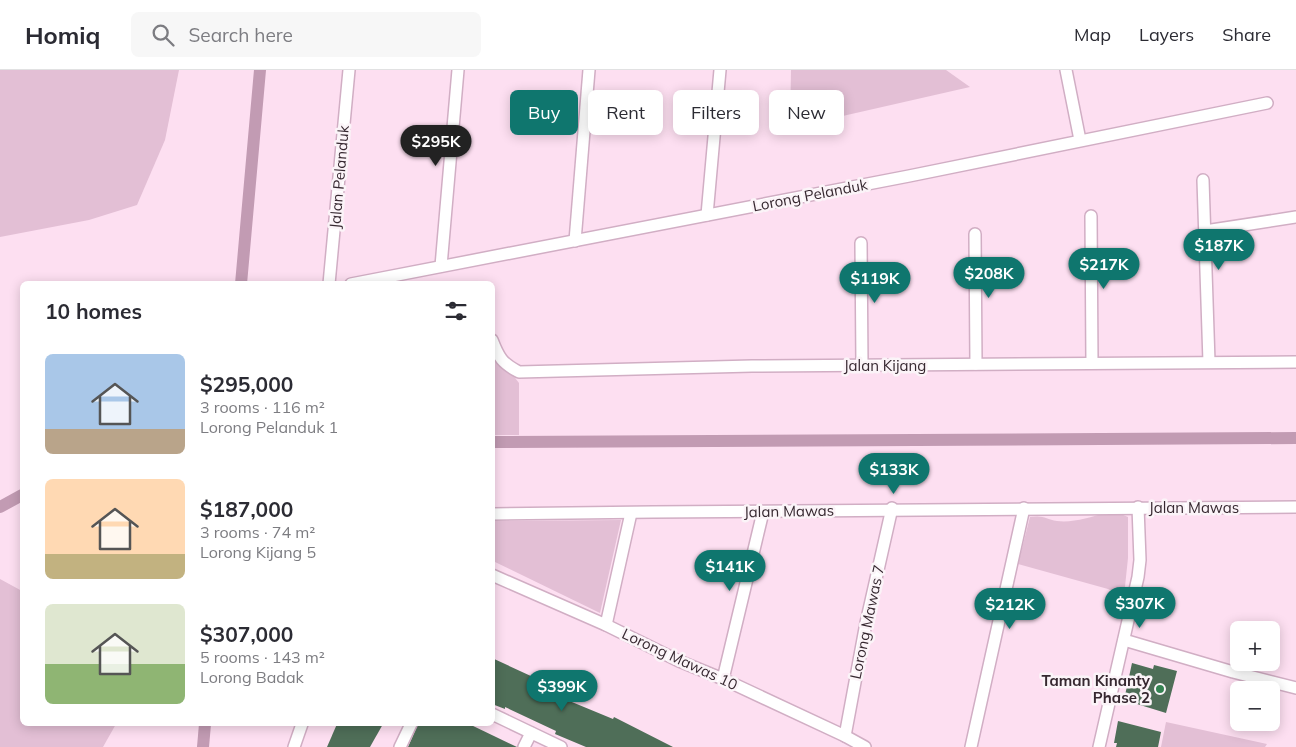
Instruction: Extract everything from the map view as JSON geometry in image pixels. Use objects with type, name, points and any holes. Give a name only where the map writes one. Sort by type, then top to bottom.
[{"type":"street","name":"Jalan Pelanduk","points":[[329,281],[349,70]]},
{"type":"street","points":[[441,266],[458,70]]},
{"type":"street","points":[[575,241],[589,70]]},
{"type":"street","points":[[707,215],[720,70]]},
{"type":"street","points":[[1066,70],[1080,140]]},
{"type":"street","name":"Lorong Pelanduk","points":[[367,281],[909,176],[1267,102]]},
{"type":"street","points":[[1203,180],[1209,362]]},
{"type":"street","points":[[1091,216],[1092,363]]},
{"type":"street","points":[[1205,231],[1296,217]]},
{"type":"street","points":[[975,234],[976,364]]},
{"type":"street","points":[[861,244],[862,365]]},
{"type":"street","name":"Jalan Kijang","points":[[495,348],[498,356],[506,365],[519,372],[862,365],[1296,362]]},
{"type":"street","points":[[1099,747],[1138,577],[1140,560],[1138,507]]},
{"type":"street","name":"Jalan Mawas","points":[[495,514],[763,512],[892,508],[1296,508]]},
{"type":"street","name":"Lorong Mawas 7","points":[[845,736],[866,623],[892,508]]},
{"type":"street","points":[[971,747],[1024,508]]},
{"type":"street","points":[[606,625],[631,512]]},
{"type":"street","points":[[723,679],[763,512]]},
{"type":"street","name":"Lorong Mawas 10","points":[[495,576],[606,625],[865,747]]},
{"type":"street","points":[[1124,640],[1233,672],[1296,688]]},
{"type":"street","points":[[495,715],[561,747]]},
{"type":"street","points":[[294,747],[301,726]]},
{"type":"street","points":[[400,747],[410,726]]},
{"type":"street","points":[[524,747],[531,733]]},
{"type":"shaded area","points":[[0,70],[179,70],[165,140],[137,205],[89,220],[0,237]]},
{"type":"shaded area","points":[[791,70],[946,70],[970,87],[844,116],[844,90],[791,90]]},
{"type":"shaded area","points":[[495,346],[505,365],[519,383],[519,435],[495,435]]},
{"type":"shaded area","points":[[1105,513],[1121,514],[1128,517],[1128,558],[1124,596],[1108,589],[1018,564],[1030,517],[1039,516],[1057,521],[1069,521]]},
{"type":"shaded area","points":[[621,520],[600,613],[495,562],[495,521]]},
{"type":"shaded area","points":[[0,579],[20,590],[20,726],[115,726],[103,747],[0,747]]},
{"type":"shaded area","points":[[1166,722],[1267,744],[1265,747],[1161,747]]},
{"type":"building","points":[[495,659],[570,694],[567,700],[613,719],[614,717],[673,747],[586,747],[555,734],[556,731],[505,707],[505,709],[495,705]]},
{"type":"building","points":[[1132,663],[1153,669],[1154,665],[1177,671],[1166,713],[1124,700]]},
{"type":"building","name":"Taman Kinanty Phase 2","points":[[1118,721],[1161,732],[1158,747],[1116,747],[1117,743],[1114,743]]},
{"type":"building","points":[[336,726],[382,726],[370,747],[327,747]]},
{"type":"building","points":[[417,726],[473,726],[517,747],[408,747]]},
{"type":"waterway","points":[[241,281],[260,70]]},
{"type":"waterway","points":[[495,442],[1296,438]]},
{"type":"waterway","points":[[0,507],[20,496]]},
{"type":"waterway","points":[[203,747],[205,726]]},
{"type":"place","name":"Taman Kinanty Phase 2","points":[[1160,689]]}]
